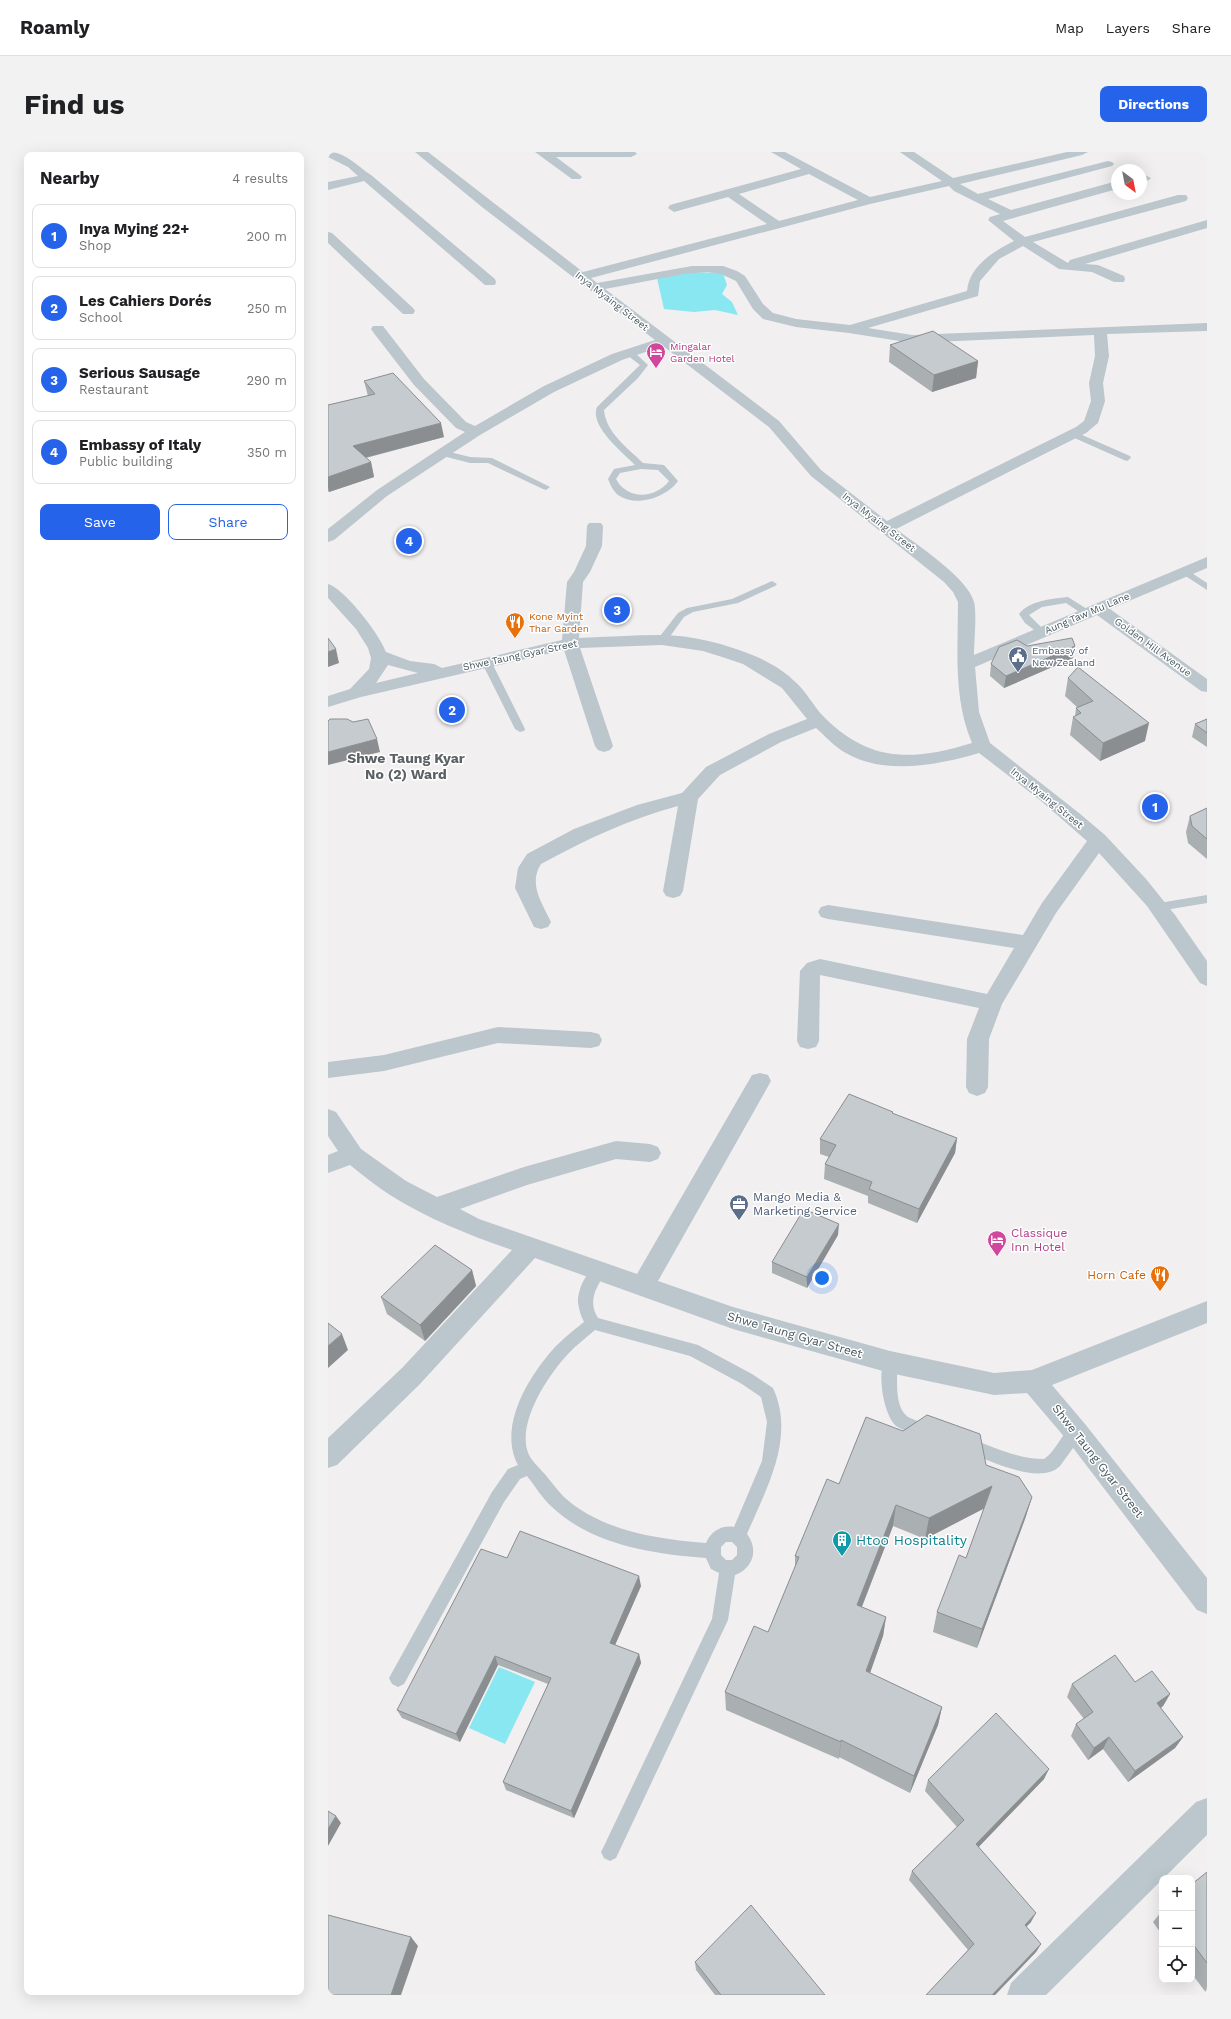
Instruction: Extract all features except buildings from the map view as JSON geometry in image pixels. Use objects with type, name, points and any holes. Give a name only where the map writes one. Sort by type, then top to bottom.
[{"type":"street","points":[[541,152],[553,154],[631,154]]},
{"type":"street","points":[[541,152],[576,177]]},
{"type":"street","points":[[777,152],[868,201]]},
{"type":"street","points":[[906,152],[952,183],[958,189],[1010,214]]},
{"type":"street","points":[[581,277],[868,201],[952,183],[1082,152]]},
{"type":"street","points":[[328,153],[352,164],[490,282]]},
{"type":"street","name":"Inya Myaing Street","points":[[426,153],[581,277],[774,424],[816,473],[950,578],[960,590],[966,602],[967,693],[972,720],[983,746],[1039,790],[1098,840],[1145,889],[1207,978]]},
{"type":"street","points":[[1017,155],[1034,164]]},
{"type":"street","points":[[978,198],[1108,164]]},
{"type":"street","points":[[674,208],[811,170]]},
{"type":"street","points":[[328,186],[367,177]]},
{"type":"street","points":[[1111,187],[1010,214],[994,220],[1023,241],[1063,266],[1094,268],[1119,279]]},
{"type":"street","points":[[728,192],[777,225]]},
{"type":"street","points":[[851,329],[960,299],[973,293],[974,280],[995,256],[1023,241],[1182,198]]},
{"type":"street","points":[[1063,266],[1207,224]]},
{"type":"street","points":[[328,236],[408,311]]},
{"type":"street","points":[[594,287],[696,269],[725,270],[745,283],[762,311],[767,316],[781,320],[851,329],[887,337],[912,339],[1207,327]]},
{"type":"street","points":[[378,329],[419,382],[461,424],[475,432]]},
{"type":"street","points":[[886,527],[1073,434],[1091,422],[1098,401],[1096,383],[1102,356],[1100,331]]},
{"type":"street","points":[[328,537],[382,493],[475,432],[549,389],[630,353],[664,341]]},
{"type":"street","points":[[595,526],[594,546],[582,572],[575,582],[570,642],[604,746]]},
{"type":"street","name":"Aung Taw Mu Lane","points":[[967,664],[1207,562]]},
{"type":"street","points":[[328,589],[340,600],[362,627],[380,656],[409,667],[422,669],[457,669]]},
{"type":"street","name":"Golden Hill Avenue","points":[[1093,610],[1207,687]]},
{"type":"street","name":"Shwe Taung Gyar Street","points":[[328,702],[356,693],[570,642],[662,640],[705,646],[749,660],[788,684],[818,721],[851,748],[868,755],[896,761],[924,760],[983,746]]},
{"type":"street","points":[[356,693],[378,668],[380,656]]},
{"type":"street","points":[[541,922],[526,888],[528,868],[534,859],[588,831],[644,809],[689,797],[713,771],[775,738],[818,721]]},
{"type":"street","points":[[673,891],[689,797]]},
{"type":"street","points":[[977,1087],[978,1039],[992,1003],[1049,908],[1098,840]]},
{"type":"street","points":[[828,912],[1028,943]]},
{"type":"street","points":[[808,1041],[810,971],[814,968],[820,967],[992,1003]]},
{"type":"street","points":[[328,1070],[384,1063],[498,1035],[591,1040]]},
{"type":"street","points":[[642,1287],[760,1081]]},
{"type":"street","name":"Shwe Taung Gyar Street","points":[[328,1118],[352,1155],[398,1188],[471,1226],[598,1272],[733,1318],[890,1362],[994,1384],[1033,1381],[1076,1432],[1207,1600]]},
{"type":"street","points":[[435,1208],[524,1176],[616,1150],[650,1153]]},
{"type":"street","points":[[328,1164],[352,1155]]},
{"type":"street","points":[[328,1456],[411,1376],[530,1247]]},
{"type":"street","points":[[1033,1381],[1204,1318]]},
{"type":"street","points":[[1023,1995],[1207,1813]]},
{"type":"lane","points":[[630,353],[644,365],[638,375],[625,384],[600,409],[601,421],[612,436],[641,466],[661,467],[674,481],[670,488],[641,498],[625,495],[616,487],[612,479],[617,471],[641,466]]},
{"type":"lane","points":[[1073,434],[1127,458]]},
{"type":"lane","points":[[442,453],[470,460],[489,460],[546,487]]},
{"type":"lane","points":[[1184,572],[1207,587]]},
{"type":"lane","points":[[662,640],[681,615],[690,610],[735,601],[772,584]]},
{"type":"lane","points":[[1041,632],[1028,621],[1024,614],[1029,609],[1052,602],[1068,600],[1093,610]]},
{"type":"lane","points":[[487,663],[520,730]]},
{"type":"lane","points":[[1159,907],[1207,899]]},
{"type":"lane","points":[[598,1272],[584,1299],[586,1314],[593,1324],[693,1350],[747,1379],[768,1393],[775,1422],[770,1461],[738,1537]]},
{"type":"lane","points":[[593,1324],[560,1352],[539,1381],[524,1408],[518,1433],[521,1455],[557,1501],[577,1517],[618,1536],[665,1547],[711,1551]]},
{"type":"lane","points":[[890,1362],[892,1402],[897,1415],[902,1422],[940,1435]]},
{"type":"lane","points":[[955,1440],[1029,1466],[1041,1467],[1051,1464],[1076,1432]]},
{"type":"lane","points":[[398,1678],[498,1496],[514,1474],[530,1467]]},
{"type":"lane","points":[[729,1534],[738,1537],[744,1542],[746,1551],[744,1560],[737,1566],[728,1568],[720,1566],[713,1560],[711,1551],[713,1543],[720,1537],[729,1534]]},
{"type":"lane","points":[[610,1852],[720,1620],[728,1568]]},
{"type":"water","points":[[693,272],[723,273],[727,285],[722,294],[732,302],[738,315],[715,310],[694,312],[664,309],[657,278]]},
{"type":"water","points":[[499,1667],[535,1682],[505,1744],[469,1728]]},
{"type":"place","name":"Mingalar Garden Hotel","points":[[656,369]]},
{"type":"place","name":"Embassy of Italy","points":[[409,541]]},
{"type":"place","name":"Serious Sausage","points":[[617,610]]},
{"type":"place","name":"Kone Myint Thar Garden","points":[[515,639]]},
{"type":"place","name":"Embassy of New Zealand","points":[[1018,673]]},
{"type":"place","name":"Les Cahiers Dorés","points":[[452,710]]},
{"type":"place","name":"Inya Mying 22+","points":[[1155,807]]},
{"type":"place","name":"Mango Media & Marketing Service","points":[[739,1221]]},
{"type":"place","name":"Classique Inn Hotel","points":[[997,1257]]},
{"type":"place","name":"Horn Cafe","points":[[1160,1292]]},
{"type":"place","name":"Htoo Hospitality","points":[[842,1557]]},
{"type":"district","name":"Shwe Taung Kyar No (2) Ward","points":[[406,766]]}]
